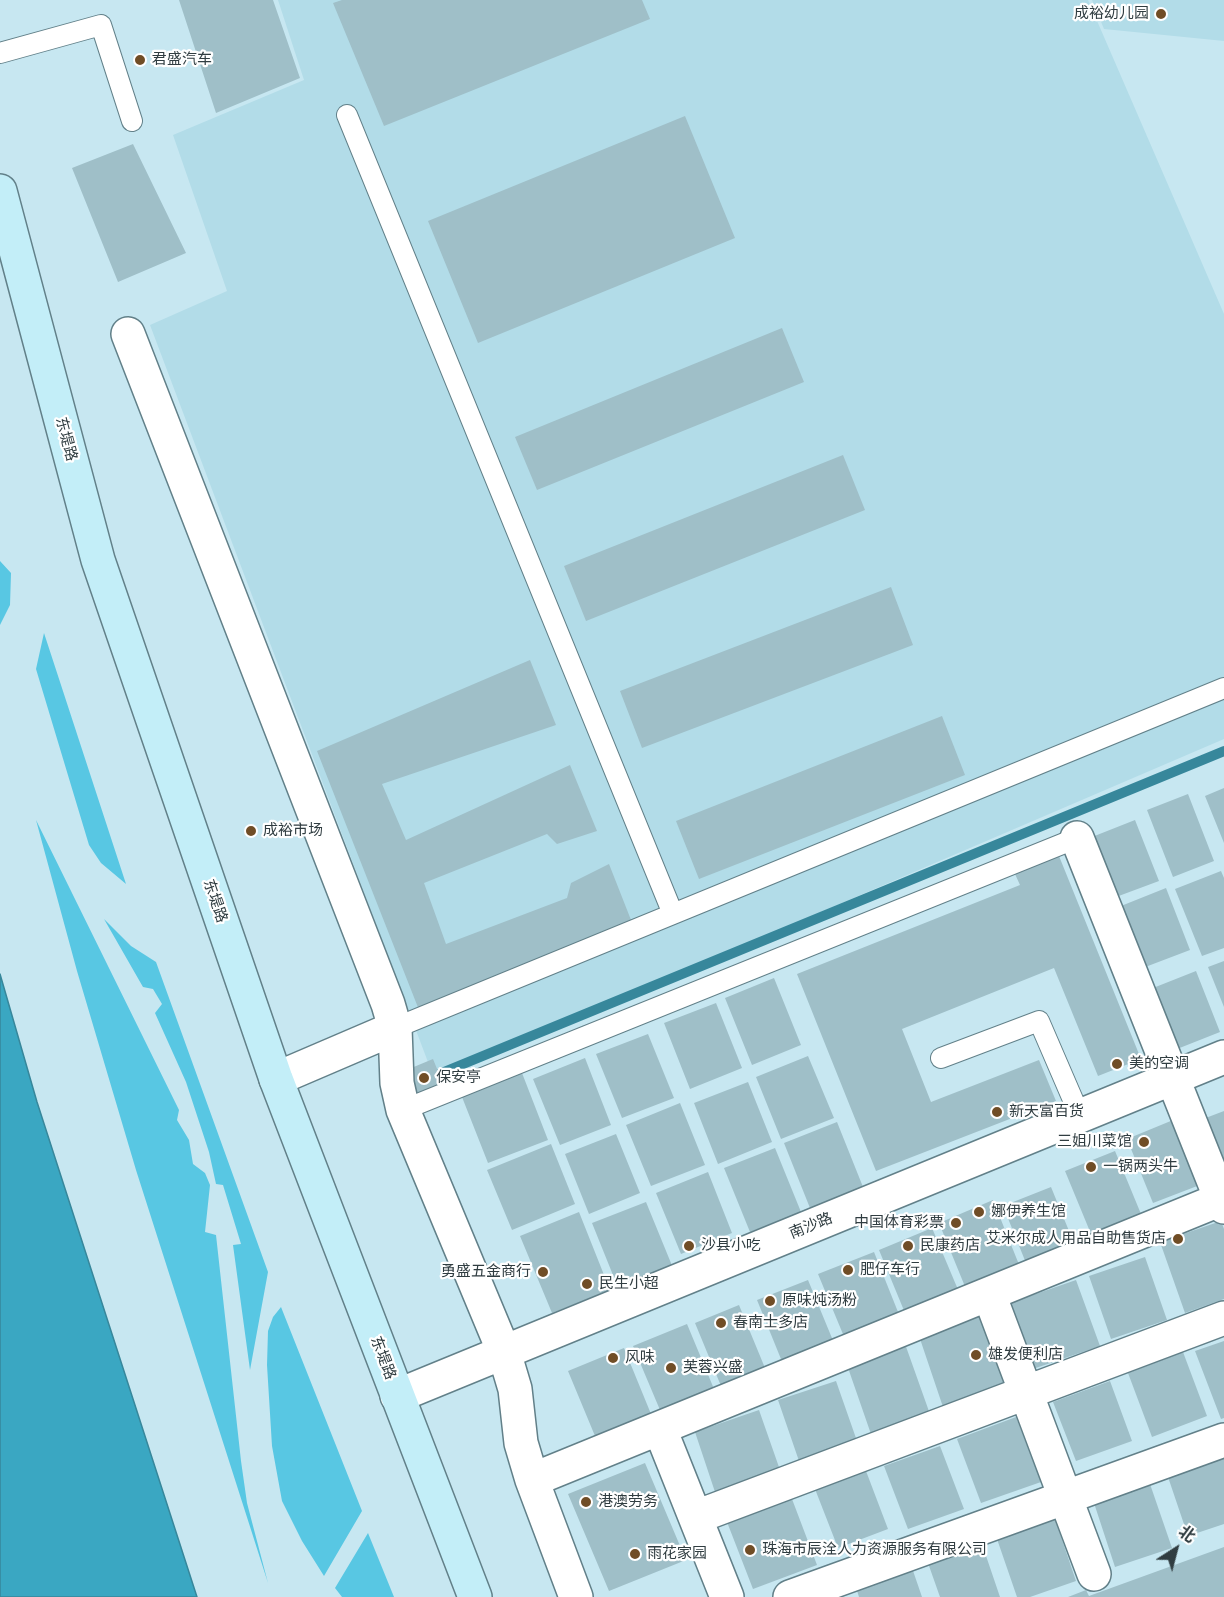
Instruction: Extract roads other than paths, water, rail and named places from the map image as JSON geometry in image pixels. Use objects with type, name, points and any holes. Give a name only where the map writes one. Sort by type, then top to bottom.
[{"type":"main road","name":"东堤路","points":[[0,191],[98,560],[276,1079],[475,1597]]},
{"type":"street","points":[[128,334],[388,1004],[395,1028],[397,1083],[403,1110],[504,1352],[515,1389],[520,1443],[576,1597]]},
{"type":"street","points":[[532,1480],[1223,1201],[1077,838]]},
{"type":"street","points":[[276,1079],[395,1028]]},
{"type":"street","name":"南沙路","points":[[397,1396],[1224,1057]]},
{"type":"street","points":[[989,1294],[1094,1574]]},
{"type":"street","points":[[696,1517],[1224,1318]]},
{"type":"street","points":[[660,1429],[727,1597]]},
{"type":"street","points":[[790,1597],[1224,1440]]},
{"type":"lane","points":[[0,53],[101,25],[132,121]]},
{"type":"lane","points":[[346,115],[673,914]]},
{"type":"lane","points":[[395,1028],[1224,688]]},
{"type":"lane","points":[[403,1110],[1077,838]]},
{"type":"lane","points":[[940,1058],[1039,1021],[1080,1116]]},
{"type":"waterway","points":[[439,1074],[1224,751]]},
{"type":"place","name":"成裕幼儿园","points":[[1161,14]]},
{"type":"place","name":"君盛汽车","points":[[140,60]]},
{"type":"place","name":"成裕市场","points":[[251,831]]},
{"type":"place","name":"美的空调","points":[[1117,1064]]},
{"type":"place","name":"保安亭","points":[[424,1078]]},
{"type":"place","name":"新天富百货","points":[[997,1112]]},
{"type":"place","name":"三姐川菜馆","points":[[1144,1142]]},
{"type":"place","name":"一锅两头牛","points":[[1091,1167]]},
{"type":"place","name":"娜伊养生馆","points":[[979,1212]]},
{"type":"place","name":"中国体育彩票","points":[[956,1223]]},
{"type":"place","name":"艾米尔成人用品自助售货店","points":[[1178,1239]]},
{"type":"place","name":"沙县小吃","points":[[689,1246]]},
{"type":"place","name":"民康药店","points":[[908,1246]]},
{"type":"place","name":"肥仔车行","points":[[848,1270]]},
{"type":"place","name":"勇盛五金商行","points":[[543,1272]]},
{"type":"place","name":"民生小超","points":[[587,1284]]},
{"type":"place","name":"原味炖汤粉","points":[[770,1301]]},
{"type":"place","name":"春南士多店","points":[[721,1323]]},
{"type":"place","name":"雄发便利店","points":[[976,1355]]},
{"type":"place","name":"风味","points":[[613,1358]]},
{"type":"place","name":"芙蓉兴盛","points":[[671,1368]]},
{"type":"place","name":"港澳劳务","points":[[586,1502]]},
{"type":"place","name":"珠海市辰洤人力资源服务有限公司","points":[[750,1550]]},
{"type":"place","name":"雨花家园","points":[[635,1554]]}]
